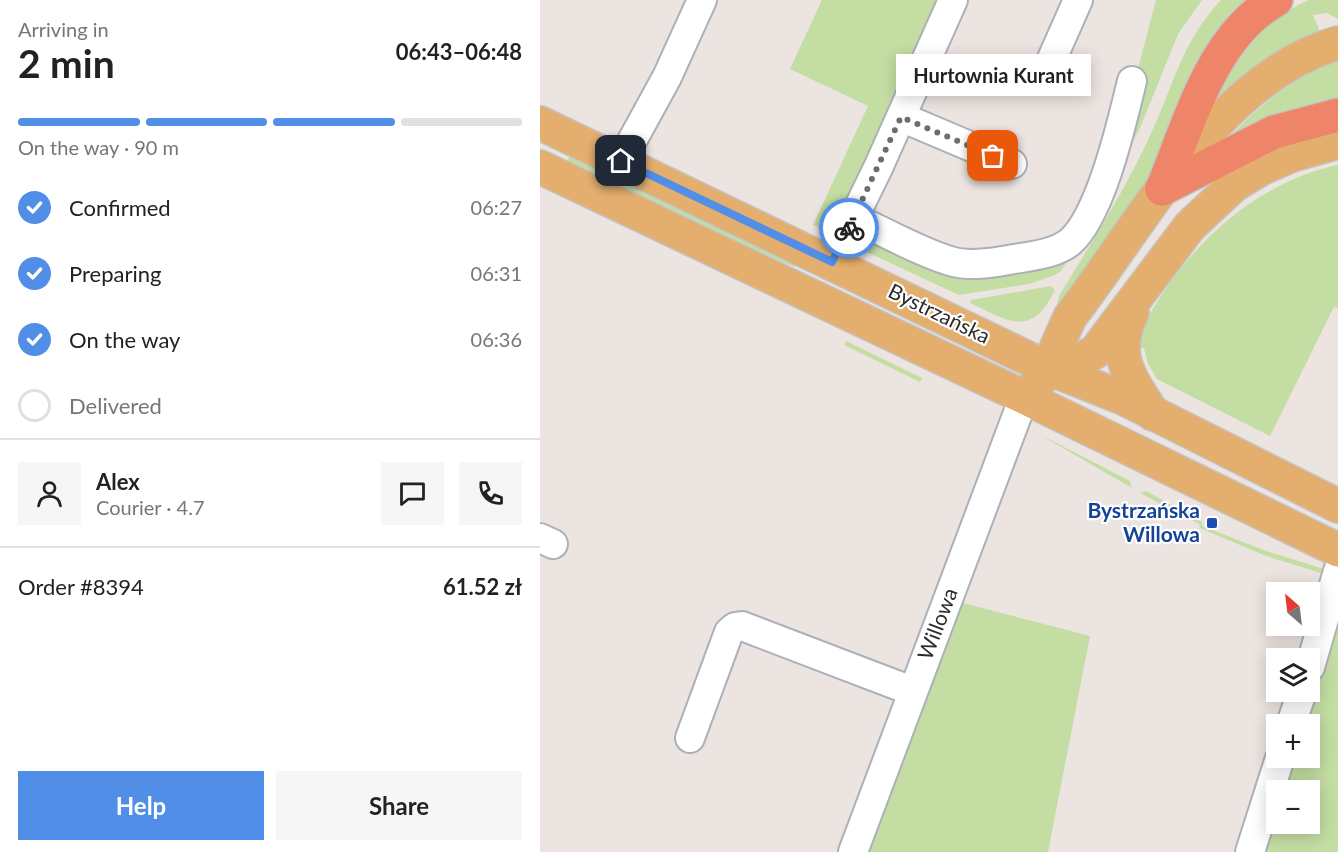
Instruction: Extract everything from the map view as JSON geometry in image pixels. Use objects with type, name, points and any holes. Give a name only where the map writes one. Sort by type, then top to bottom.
[{"type":"highway","points":[[1162,189],[1206,84],[1224,52],[1244,26],[1276,0]]},
{"type":"highway","points":[[1162,189],[1274,132],[1338,115]]},
{"type":"main road","points":[[1024,397],[1050,369],[1057,346],[1071,317],[1188,154],[1264,81],[1308,52],[1338,43]]},
{"type":"main road","name":"Bystrzańska","points":[[540,123],[1050,369],[1123,398],[1338,506]]},
{"type":"main road","points":[[1050,369],[1070,365],[1095,352],[1145,290],[1190,226],[1234,185],[1262,168],[1292,155],[1338,142]]},
{"type":"main road","name":"Bystrzańska","points":[[540,167],[1024,397],[1338,550]]},
{"type":"main road","points":[[1145,290],[1124,330],[1121,345],[1123,363],[1154,415]]},
{"type":"street","points":[[621,161],[667,77],[702,0]]},
{"type":"street","points":[[832,262],[901,117],[953,0]]},
{"type":"street","points":[[1051,61],[1078,0]]},
{"type":"street","points":[[854,218],[950,261],[971,264],[1011,260],[1057,250],[1077,234],[1091,209],[1120,128],[1132,81]]},
{"type":"street","points":[[901,117],[1012,164]]},
{"type":"street","name":"Willowa","points":[[853,852],[1024,397]]},
{"type":"street","points":[[1316,648],[1338,571]]},
{"type":"street","points":[[690,738],[729,632],[735,627],[742,626],[912,691]]},
{"type":"street","points":[[1250,852],[1277,768]]},
{"type":"green space","points":[[822,0],[945,0],[834,228],[829,232],[813,225],[868,106],[790,69]]},
{"type":"green space","points":[[1156,0],[1202,0],[1178,34],[1140,128],[1103,202]]},
{"type":"green space","points":[[1221,0],[1261,0],[1146,187],[1055,312],[1060,294],[1106,219],[1137,162],[1195,34]]},
{"type":"green space","points":[[1309,0],[1338,0],[1338,19],[1327,13],[1313,15],[1319,29],[1314,36],[1200,126],[1232,70],[1257,37],[1289,10]]},
{"type":"green space","points":[[1338,59],[1338,102],[1225,142],[1250,116],[1277,94],[1306,75]]},
{"type":"green space","points":[[571,153],[797,262],[795,267],[736,244],[566,164]]},
{"type":"green space","points":[[1338,165],[1338,308],[1334,307],[1270,436],[1157,379],[1148,364],[1144,348],[1132,350],[1147,318],[1188,259],[1241,209],[1272,190],[1304,175]]},
{"type":"green space","points":[[871,236],[945,269],[1082,238],[1061,271],[1053,276],[1029,284],[959,295],[858,248],[859,239]]},
{"type":"green space","points":[[1051,286],[1055,290],[1046,305],[1037,315],[1028,320],[1018,322],[1008,320],[970,303],[971,300]]},
{"type":"green space","points":[[846,341],[922,378],[920,382],[844,345]]},
{"type":"green space","points":[[1037,433],[1130,481],[1132,488]]},
{"type":"green space","points":[[1146,491],[1202,522],[1202,526],[1266,551],[1324,569],[1324,574],[1266,556],[1200,528],[1199,524],[1140,493]]},
{"type":"green space","points":[[1338,593],[1338,852],[1256,852],[1266,821],[1266,834],[1320,834],[1320,780],[1279,780],[1283,768],[1320,768],[1320,714],[1306,714],[1308,702],[1320,702],[1320,652]]},
{"type":"green space","points":[[959,602],[1090,636],[1048,852],[865,852]]},
{"type":"way so far","points":[[849,228],[901,117],[993,156]]},
{"type":"place","name":"Hurtownia Kurant","points":[[993,156]]},
{"type":"place","name":"Bystrzańska Willowa","points":[[1212,523]]},
{"type":"route","points":[[621,161],[832,262],[849,228]]}]
